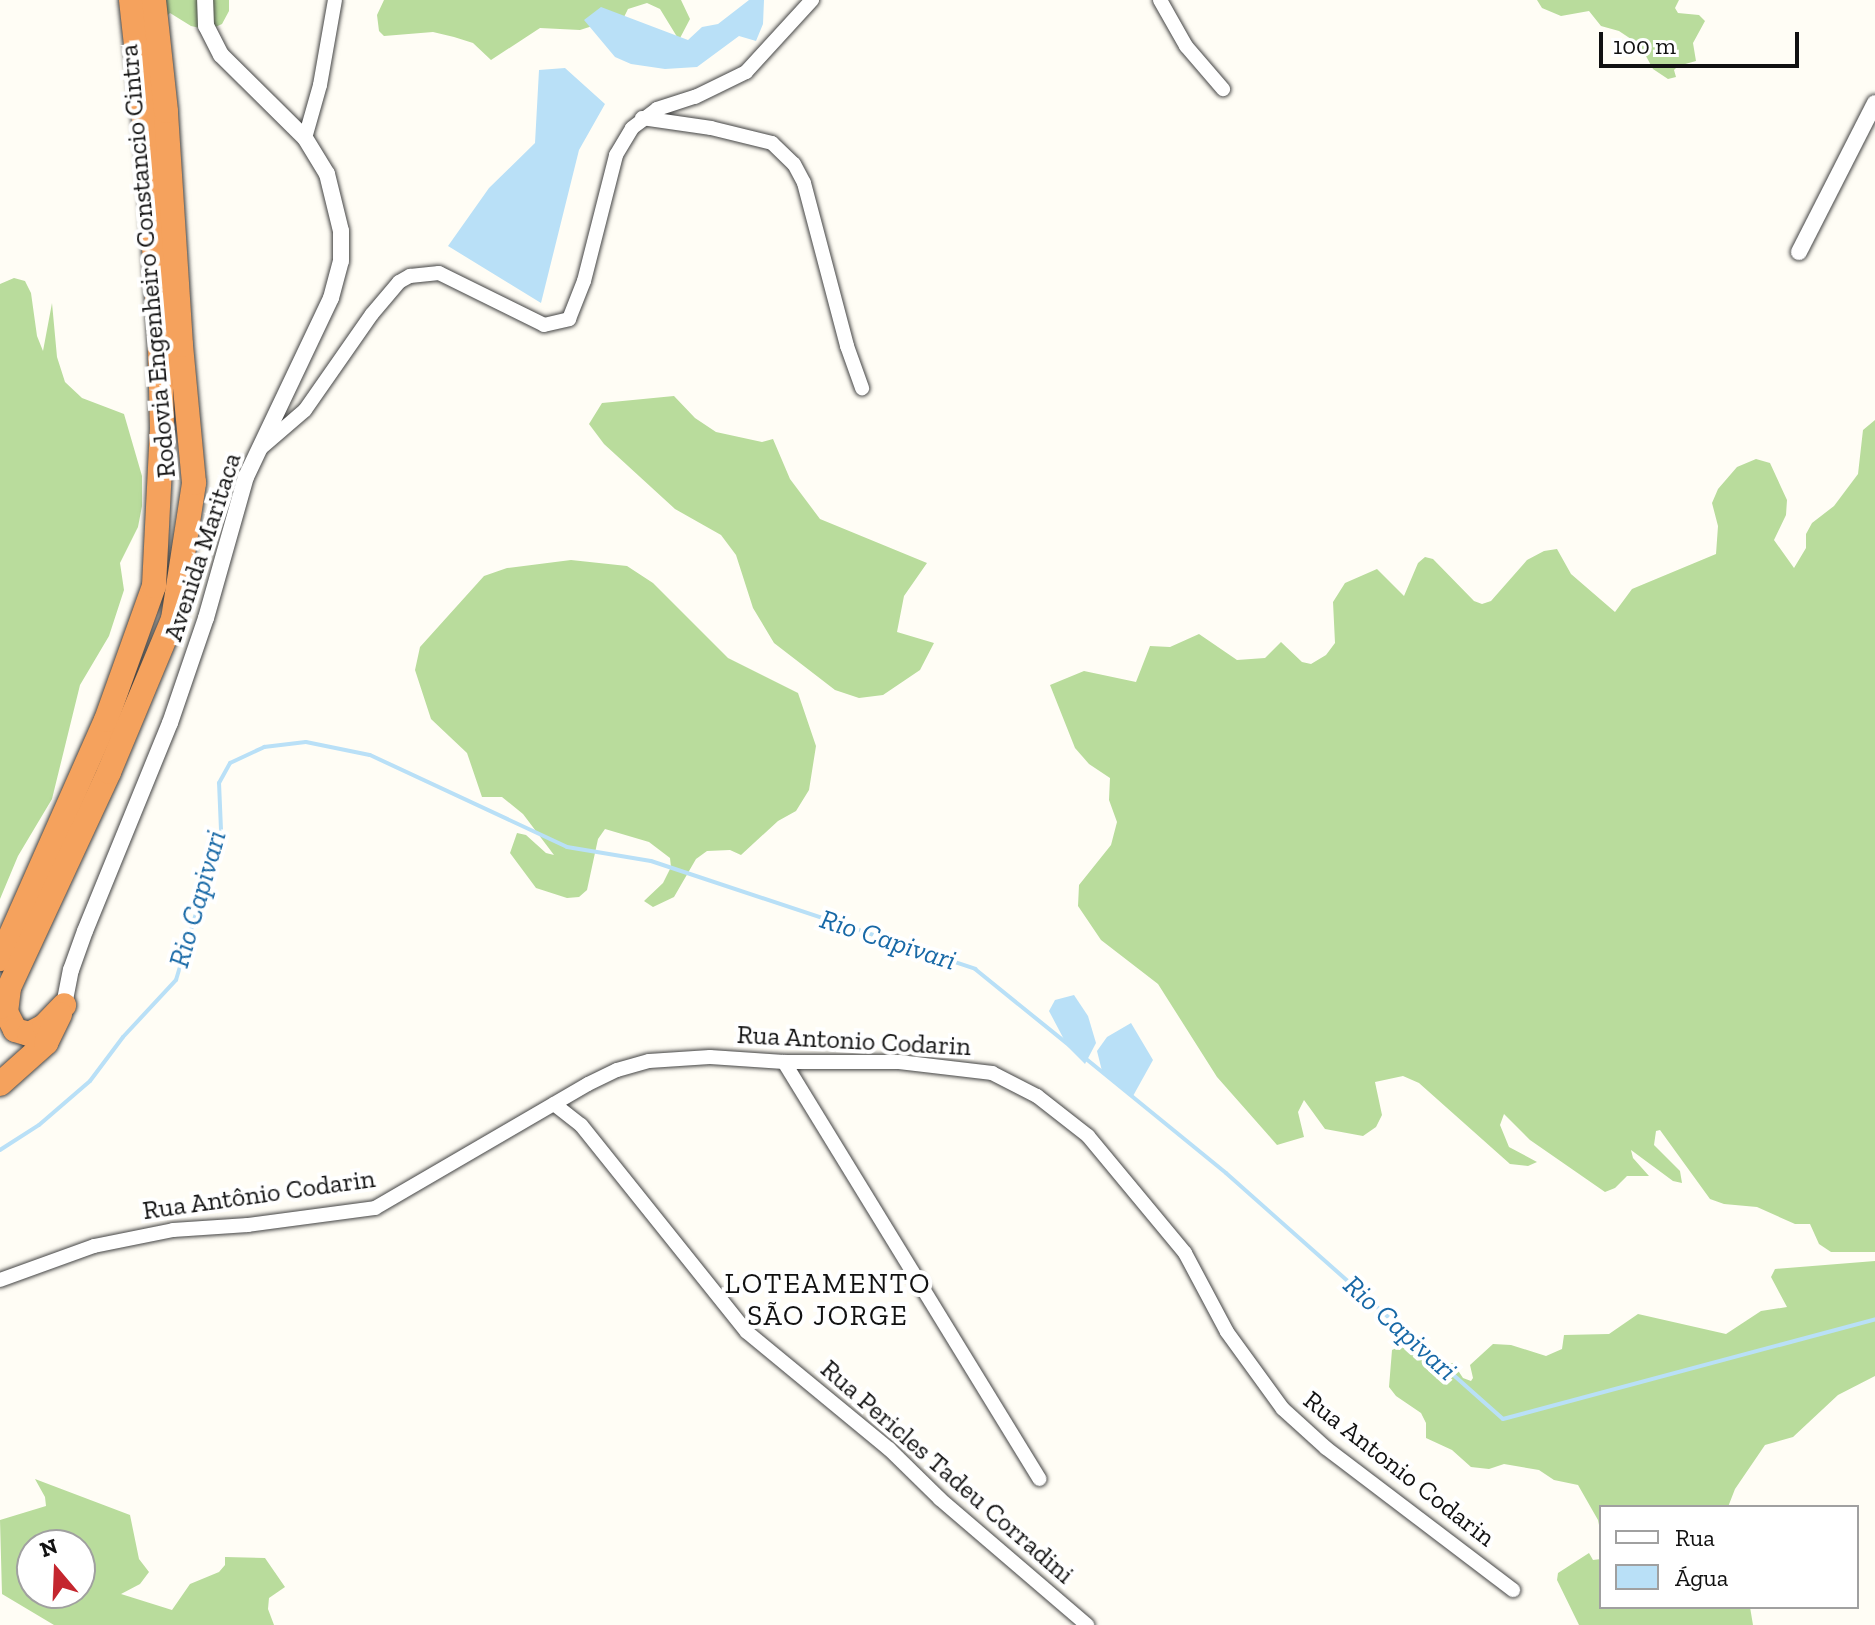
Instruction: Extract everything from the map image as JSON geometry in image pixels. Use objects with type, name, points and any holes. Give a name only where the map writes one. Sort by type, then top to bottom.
[{"type":"highway","points":[[121,0],[137,45]]},
{"type":"highway","name":"Rodovia Engenheiro Constancio Cintra","points":[[0,959],[106,720],[154,586],[162,428],[160,344],[149,163],[131,0]]},
{"type":"highway","name":"Rodovia Engenheiro Constancio Cintra","points":[[4,997],[109,772],[173,619],[194,483],[181,345],[166,111],[154,0]]},
{"type":"highway","points":[[4,997],[6,1012],[15,1030],[29,1034],[44,1026],[64,1005]]},
{"type":"highway","points":[[0,1084],[25,1065],[46,1043],[64,1005]]},
{"type":"street","name":"Avenida Maritaca","points":[[64,1005],[71,970],[85,931],[170,723],[206,618],[246,477],[331,298],[341,261],[341,231],[327,174],[305,138],[221,55],[206,26],[205,0]]},
{"type":"street","points":[[305,138],[320,85],[335,0]]},
{"type":"street","points":[[261,448],[305,410],[372,314],[399,282],[410,276],[439,273],[544,325],[569,319],[584,281],[616,155],[642,118],[723,85],[746,72],[812,0]]},
{"type":"street","points":[[1160,0],[1186,46],[1223,89]]},
{"type":"street","points":[[1799,252],[1875,103]]},
{"type":"street","points":[[642,118],[758,139],[782,150],[794,164],[804,183],[838,316],[862,388]]},
{"type":"street","name":"Rua Antonio Codarin","points":[[554,1104],[617,1070],[649,1061],[710,1057],[784,1062],[899,1062],[992,1073],[1037,1096],[1088,1136],[1185,1253],[1227,1332],[1283,1409],[1326,1448],[1513,1590]]},
{"type":"street","points":[[784,1062],[1040,1479]]},
{"type":"street","name":"Rua Antônio Codarin","points":[[0,1280],[94,1246],[157,1233],[375,1208],[554,1104]]},
{"type":"street","name":"Rua Pericles Tadeu Corradini","points":[[554,1104],[581,1125],[747,1332],[889,1449],[940,1499],[1087,1625]]},
{"type":"green space","points":[[153,0],[229,0],[229,11],[222,24],[209,30],[191,26],[170,13],[161,21]]},
{"type":"green space","points":[[384,0],[681,0],[690,19],[679,40],[660,9],[647,3],[628,9],[621,23],[605,22],[580,30],[540,28],[491,60],[473,43],[433,32],[384,36],[379,31],[377,15]]},
{"type":"green space","points":[[1537,0],[1679,0],[1675,8],[1678,13],[1699,15],[1705,21],[1693,43],[1696,61],[1678,66],[1674,70],[1676,77],[1668,79],[1653,69],[1640,45],[1619,31],[1601,26],[1589,11],[1561,16],[1542,8]]},
{"type":"green space","points":[[14,278],[25,281],[31,293],[37,336],[43,351],[52,303],[57,357],[65,382],[82,398],[124,414],[142,476],[142,506],[138,527],[120,563],[124,590],[109,636],[80,685],[52,799],[18,856],[0,899],[0,284]]},
{"type":"green space","points":[[674,396],[695,418],[716,432],[762,442],[773,439],[790,479],[820,519],[927,563],[904,596],[897,632],[934,643],[920,670],[883,695],[859,698],[835,690],[774,643],[753,608],[736,555],[721,535],[675,509],[604,444],[589,424],[602,403]]},
{"type":"green space","points":[[1875,420],[1875,1252],[1831,1252],[1819,1244],[1810,1224],[1795,1224],[1757,1207],[1724,1204],[1710,1199],[1660,1130],[1656,1131],[1654,1145],[1680,1171],[1682,1183],[1673,1181],[1631,1150],[1633,1158],[1649,1176],[1627,1176],[1615,1188],[1605,1192],[1530,1140],[1504,1114],[1500,1125],[1509,1147],[1537,1162],[1528,1166],[1510,1164],[1419,1083],[1403,1076],[1375,1082],[1382,1115],[1376,1127],[1363,1136],[1325,1129],[1304,1100],[1298,1112],[1304,1137],[1277,1145],[1217,1077],[1158,984],[1101,940],[1078,906],[1079,885],[1111,845],[1117,822],[1109,800],[1110,778],[1089,764],[1075,748],[1050,685],[1084,671],[1136,682],[1150,646],[1170,647],[1199,634],[1237,660],[1265,658],[1281,642],[1302,662],[1311,664],[1326,655],[1335,643],[1333,602],[1345,583],[1377,569],[1404,596],[1418,563],[1425,557],[1433,559],[1474,601],[1482,604],[1491,601],[1527,560],[1544,551],[1557,549],[1571,574],[1615,612],[1632,589],[1716,554],[1718,526],[1712,503],[1718,489],[1737,467],[1756,459],[1770,463],[1787,500],[1786,515],[1774,540],[1794,568],[1806,548],[1806,534],[1812,523],[1834,506],[1858,474],[1863,430]]},
{"type":"green space","points":[[571,560],[627,566],[653,583],[728,658],[798,693],[816,746],[809,790],[796,811],[778,821],[741,855],[730,850],[707,851],[696,859],[674,897],[653,907],[644,901],[663,883],[671,867],[670,858],[649,842],[605,829],[598,839],[587,890],[579,897],[567,898],[536,888],[510,853],[517,833],[526,835],[546,853],[554,855],[523,814],[502,797],[482,797],[467,753],[431,719],[415,670],[420,647],[484,576],[507,568]]},
{"type":"green space","points":[[1875,1261],[1875,1376],[1838,1395],[1793,1437],[1765,1445],[1735,1489],[1729,1505],[1599,1505],[1599,1525],[1578,1485],[1554,1480],[1539,1470],[1504,1464],[1489,1469],[1471,1467],[1452,1450],[1426,1438],[1426,1423],[1421,1413],[1396,1396],[1389,1387],[1392,1350],[1403,1345],[1418,1348],[1440,1364],[1453,1363],[1463,1378],[1471,1381],[1470,1365],[1493,1344],[1511,1345],[1546,1356],[1562,1349],[1564,1335],[1609,1334],[1638,1314],[1726,1334],[1761,1311],[1787,1307],[1771,1277],[1775,1269]]},
{"type":"green space","points":[[35,1479],[130,1515],[139,1559],[149,1572],[140,1584],[121,1594],[172,1610],[190,1584],[219,1572],[225,1565],[225,1557],[265,1558],[285,1587],[269,1598],[268,1609],[274,1625],[54,1625],[27,1609],[96,1609],[96,1529],[16,1529],[16,1602],[2,1594],[0,1520],[46,1506],[45,1497]]},
{"type":"green space","points":[[1589,1553],[1593,1560],[1599,1559],[1599,1609],[1750,1609],[1753,1625],[1579,1625],[1557,1580],[1558,1573]]},
{"type":"water","points":[[749,0],[764,0],[763,24],[756,41],[739,36],[697,67],[665,69],[631,64],[615,57],[584,20],[601,7],[688,40],[702,27],[718,24]]},
{"type":"water","points":[[565,68],[605,104],[579,150],[541,303],[448,246],[489,188],[535,143],[539,70]]},
{"type":"water","points":[[1074,995],[1088,1016],[1096,1043],[1085,1064],[1068,1047],[1049,1011],[1055,1000]]},
{"type":"water","points":[[1131,1023],[1153,1060],[1133,1096],[1102,1071],[1097,1051],[1107,1037]]},
{"type":"waterway","name":"Rio Capivari","points":[[0,1150],[39,1125],[90,1081],[123,1037],[176,980],[221,830],[219,783],[230,763],[264,747],[306,742],[370,755],[567,847],[651,861],[975,969],[1069,1045]]},
{"type":"waterway","name":"Rio Capivari","points":[[1085,1058],[1226,1173],[1503,1419],[1875,1319]]},
{"type":"district","name":"LOTEAMENTO SÃO JORGE","points":[[828,1300]]}]
